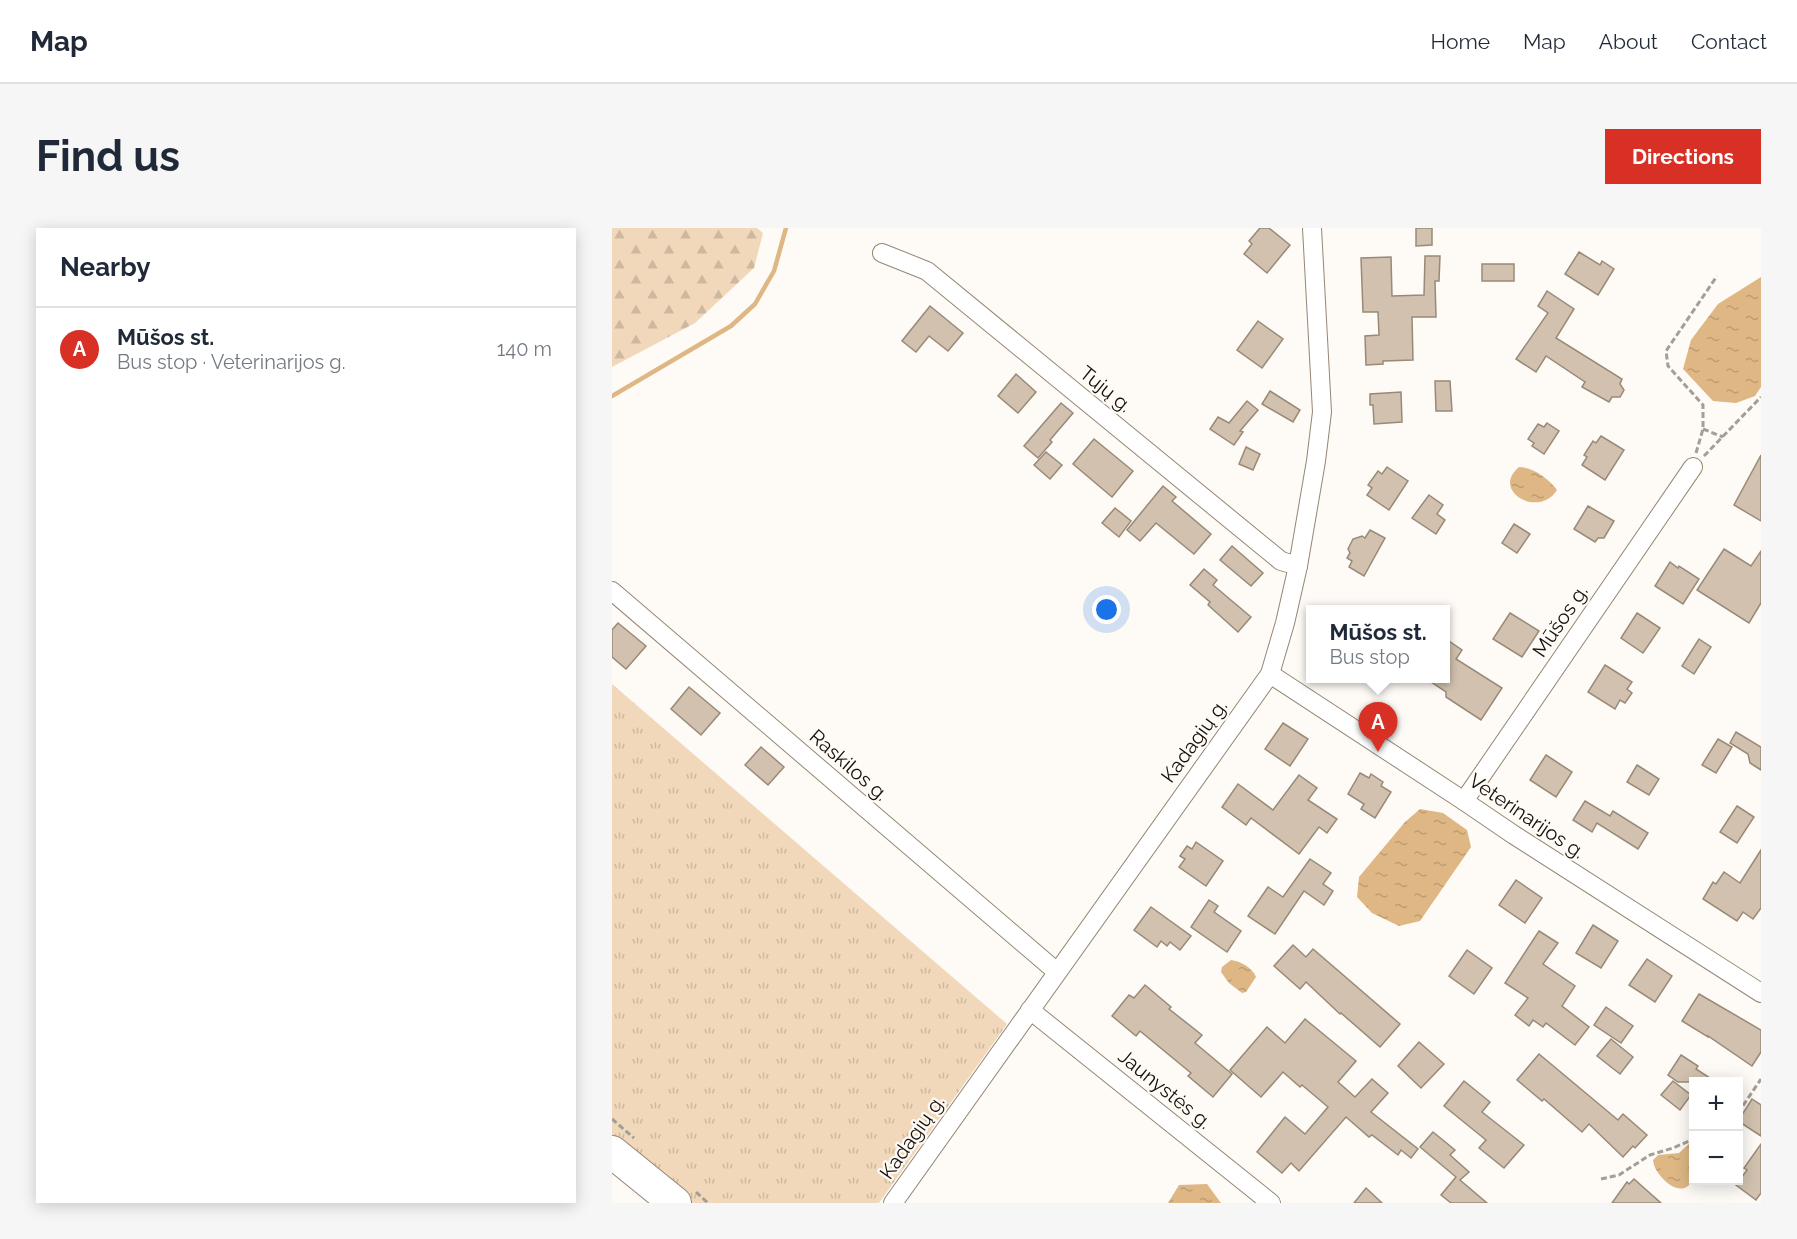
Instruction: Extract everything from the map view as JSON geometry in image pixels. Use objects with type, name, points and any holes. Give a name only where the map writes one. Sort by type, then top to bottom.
[{"type":"highway","points":[[612,1152],[675,1203]]},
{"type":"highway","points":[[612,1179],[640,1203]]},
{"type":"street","name":"Kadagių g.","points":[[893,1203],[1270,674],[1298,566],[1322,412],[1312,228]]},
{"type":"street","name":"Tujų g.","points":[[882,253],[927,271],[1281,561],[1298,566]]},
{"type":"street","name":"Mūšos g.","points":[[1464,801],[1693,467]]},
{"type":"street","name":"Raskilos g.","points":[[612,591],[1057,972]]},
{"type":"street","name":"Veterinarijos g.","points":[[1270,674],[1514,835],[1761,993]]},
{"type":"street","name":"Jaunystės g.","points":[[1030,1010],[1271,1203]]},
{"type":"path","points":[[1693,467],[1703,429],[1703,405],[1668,366],[1666,351],[1717,276]]},
{"type":"path","points":[[1693,467],[1761,397]]},
{"type":"path","points":[[1703,429],[1723,437]]},
{"type":"path","points":[[1743,1106],[1761,1079]]},
{"type":"path","points":[[1601,1179],[1619,1175],[1650,1155],[1689,1141]]},
{"type":"green space","points":[[612,228],[757,228],[763,233],[754,268],[695,323],[612,367]]},
{"type":"green space","points":[[612,684],[1007,1024],[879,1203],[688,1203],[612,1139]]},
{"type":"water","points":[[1761,277],[1761,387],[1755,396],[1736,403],[1713,401],[1683,369],[1691,340],[1718,304]]},
{"type":"water","points":[[1519,467],[1540,474],[1557,490],[1549,498],[1539,502],[1529,502],[1520,498],[1510,485],[1512,476]]},
{"type":"water","points":[[1420,809],[1443,813],[1467,830],[1471,847],[1420,921],[1399,926],[1372,913],[1357,897],[1359,877],[1405,822]]},
{"type":"water","points":[[1231,960],[1246,966],[1256,977],[1246,992],[1242,993],[1229,983],[1221,972],[1222,967]]},
{"type":"water","points":[[1689,1144],[1689,1185],[1683,1188],[1676,1188],[1663,1179],[1653,1160],[1658,1155],[1679,1153]]},
{"type":"water","points":[[1207,1184],[1221,1203],[1168,1203],[1179,1185]]},
{"type":"building","points":[[1260,228],[1269,228],[1290,245],[1267,273],[1244,254],[1252,244],[1249,241]]},
{"type":"building","points":[[1416,228],[1432,228],[1432,245],[1416,246]]},
{"type":"building","points":[[1579,252],[1600,265],[1602,261],[1614,269],[1598,295],[1565,274]]},
{"type":"building","points":[[1425,256],[1440,256],[1439,281],[1435,281],[1436,317],[1412,317],[1413,360],[1383,361],[1383,364],[1366,365],[1365,336],[1379,335],[1378,312],[1363,312],[1361,258],[1391,257],[1392,296],[1424,295]]},
{"type":"building","points":[[1482,264],[1514,264],[1514,281],[1482,281]]},
{"type":"building","points":[[1547,291],[1574,309],[1556,338],[1622,379],[1620,384],[1624,390],[1620,397],[1612,397],[1609,402],[1582,387],[1585,382],[1546,356],[1536,372],[1516,359],[1548,313],[1538,306]]},
{"type":"building","points":[[930,306],[963,333],[948,351],[929,336],[916,352],[902,341]]},
{"type":"building","points":[[1258,321],[1283,339],[1262,368],[1237,350]]},
{"type":"building","points":[[1016,374],[1036,392],[1018,413],[998,396]]},
{"type":"building","points":[[1435,381],[1450,381],[1452,411],[1436,411]]},
{"type":"building","points":[[1270,391],[1300,410],[1293,422],[1262,404]]},
{"type":"building","points":[[1401,392],[1402,422],[1374,424],[1370,394]]},
{"type":"building","points":[[1247,401],[1258,410],[1240,431],[1243,432],[1234,445],[1210,429],[1218,417],[1229,423]]},
{"type":"building","points":[[1061,403],[1073,413],[1038,458],[1024,446]]},
{"type":"building","points":[[1547,423],[1559,431],[1544,454],[1532,446],[1534,443],[1528,439],[1538,424],[1544,427]]},
{"type":"building","points":[[1601,436],[1624,450],[1605,480],[1582,465],[1587,457],[1584,455],[1593,441],[1596,443]]},
{"type":"building","points":[[1094,439],[1133,471],[1112,497],[1073,464]]},
{"type":"building","points":[[1246,447],[1260,454],[1253,470],[1239,464]]},
{"type":"building","points":[[1046,452],[1062,465],[1050,479],[1034,465]]},
{"type":"building","points":[[1761,455],[1761,521],[1734,505]]},
{"type":"building","points":[[1387,467],[1408,481],[1389,510],[1367,495],[1372,488],[1368,485],[1378,471],[1382,474]]},
{"type":"building","points":[[1163,486],[1176,497],[1172,501],[1211,534],[1194,554],[1156,523],[1140,541],[1127,530]]},
{"type":"building","points":[[1429,495],[1443,505],[1437,514],[1445,520],[1436,534],[1412,518]]},
{"type":"building","points":[[1588,506],[1614,521],[1604,538],[1598,538],[1595,542],[1574,529]]},
{"type":"building","points":[[1115,508],[1131,521],[1119,537],[1102,523]]},
{"type":"building","points":[[1514,524],[1530,534],[1517,553],[1502,543]]},
{"type":"building","points":[[1370,530],[1385,538],[1364,576],[1349,567],[1352,561],[1347,558],[1350,553],[1348,549],[1353,539],[1362,536],[1365,538]]},
{"type":"building","points":[[1232,546],[1263,573],[1251,586],[1220,560]]},
{"type":"building","points":[[1724,549],[1751,566],[1761,551],[1761,603],[1749,623],[1697,590]]},
{"type":"building","points":[[1670,562],[1699,579],[1683,604],[1655,586]]},
{"type":"building","points":[[1204,569],[1217,580],[1213,585],[1251,617],[1238,632],[1208,605],[1210,602],[1190,585]]},
{"type":"building","points":[[1510,613],[1539,631],[1522,657],[1493,639]]},
{"type":"building","points":[[1637,613],[1660,628],[1643,653],[1621,638]]},
{"type":"building","points":[[618,623],[646,646],[626,669],[612,657],[612,630]]},
{"type":"building","points":[[1699,639],[1711,647],[1694,674],[1682,666]]},
{"type":"building","points":[[1450,642],[1462,650],[1456,659],[1502,688],[1481,720],[1446,697],[1446,692],[1432,683],[1450,683]]},
{"type":"building","points":[[1605,665],[1632,682],[1627,689],[1632,693],[1625,703],[1620,700],[1615,709],[1588,692]]},
{"type":"building","points":[[689,687],[720,713],[701,735],[671,709]]},
{"type":"building","points":[[1283,723],[1308,739],[1290,766],[1265,749]]},
{"type":"building","points":[[1736,732],[1761,747],[1761,770],[1750,763],[1748,754],[1730,743]]},
{"type":"building","points":[[1718,739],[1732,747],[1716,773],[1702,765]]},
{"type":"building","points":[[761,747],[784,767],[768,785],[745,765]]},
{"type":"building","points":[[1546,755],[1572,772],[1556,797],[1530,780]]},
{"type":"building","points":[[1637,765],[1659,779],[1649,795],[1627,782]]},
{"type":"building","points":[[1360,773],[1369,778],[1371,774],[1383,782],[1381,786],[1391,792],[1375,818],[1361,809],[1364,804],[1348,794]]},
{"type":"building","points":[[1299,775],[1317,788],[1308,800],[1337,819],[1327,833],[1319,827],[1299,854],[1251,818],[1246,825],[1222,807],[1238,784],[1273,810]]},
{"type":"building","points":[[1585,801],[1610,816],[1613,811],[1648,833],[1638,849],[1597,823],[1592,832],[1573,820]]},
{"type":"building","points":[[1737,806],[1754,817],[1737,843],[1720,832]]},
{"type":"building","points":[[1196,842],[1223,861],[1206,886],[1179,867],[1185,859],[1180,856],[1187,846],[1192,849]]},
{"type":"building","points":[[1761,850],[1761,908],[1753,919],[1743,912],[1737,921],[1703,899],[1713,882],[1716,884],[1724,872],[1740,883]]},
{"type":"building","points":[[1310,859],[1331,873],[1323,884],[1333,891],[1324,905],[1304,891],[1275,934],[1248,916],[1268,887],[1283,897]]},
{"type":"building","points":[[1516,880],[1542,898],[1525,923],[1499,905]]},
{"type":"building","points":[[1209,900],[1218,906],[1214,912],[1241,931],[1227,952],[1191,927]]},
{"type":"building","points":[[1151,907],[1191,936],[1180,950],[1170,942],[1167,946],[1161,941],[1157,947],[1134,930]]},
{"type":"building","points":[[1593,925],[1618,941],[1601,968],[1576,953]]},
{"type":"building","points":[[1539,931],[1558,943],[1543,964],[1575,986],[1562,1006],[1589,1027],[1575,1045],[1546,1023],[1543,1027],[1533,1020],[1529,1026],[1515,1015],[1528,998],[1505,983]]},
{"type":"building","points":[[1293,945],[1306,957],[1313,949],[1400,1024],[1380,1047],[1306,982],[1300,989],[1274,966]]},
{"type":"building","points":[[1467,950],[1492,968],[1474,994],[1449,976]]},
{"type":"building","points":[[1647,959],[1672,976],[1655,1002],[1629,985]]},
{"type":"building","points":[[1145,985],[1171,1007],[1169,1009],[1202,1035],[1195,1043],[1232,1074],[1213,1097],[1188,1076],[1191,1073],[1140,1031],[1136,1036],[1112,1016],[1129,995],[1134,998]]},
{"type":"building","points":[[1699,994],[1761,1030],[1761,1052],[1752,1066],[1682,1021]]},
{"type":"building","points":[[1606,1007],[1633,1026],[1621,1043],[1594,1025]]},
{"type":"building","points":[[1305,1019],[1356,1061],[1338,1082],[1355,1097],[1372,1079],[1388,1093],[1371,1112],[1418,1149],[1411,1158],[1401,1150],[1398,1155],[1372,1135],[1369,1137],[1346,1117],[1299,1171],[1291,1163],[1282,1173],[1257,1152],[1285,1117],[1305,1134],[1328,1107],[1283,1072],[1261,1097],[1230,1070],[1267,1027],[1285,1043]]},
{"type":"building","points":[[1611,1039],[1633,1057],[1620,1074],[1597,1056]]},
{"type":"building","points":[[1419,1042],[1444,1064],[1421,1088],[1398,1066]]},
{"type":"building","points":[[1539,1054],[1618,1120],[1623,1114],[1647,1135],[1623,1157],[1589,1124],[1582,1132],[1544,1099],[1542,1101],[1517,1080]]},
{"type":"building","points":[[1681,1055],[1698,1066],[1696,1069],[1708,1077],[1689,1077],[1689,1082],[1678,1082],[1668,1075]]},
{"type":"building","points":[[1464,1081],[1490,1102],[1482,1112],[1524,1145],[1504,1168],[1479,1148],[1486,1140],[1444,1106]]},
{"type":"building","points":[[1673,1081],[1689,1093],[1689,1098],[1680,1110],[1661,1095]]},
{"type":"building","points":[[1752,1099],[1761,1105],[1761,1136],[1743,1124],[1743,1113]]},
{"type":"building","points":[[1433,1132],[1455,1150],[1450,1155],[1469,1172],[1460,1180],[1487,1203],[1451,1203],[1441,1195],[1456,1177],[1420,1147]]},
{"type":"building","points":[[1761,1144],[1761,1193],[1756,1200],[1736,1185],[1743,1185],[1743,1175],[1747,1170],[1744,1168]]},
{"type":"building","points":[[1634,1179],[1661,1203],[1612,1203],[1627,1182],[1629,1184]]},
{"type":"building","points":[[1366,1188],[1382,1203],[1354,1203]]},
{"type":"waterway","points":[[612,396],[731,326],[755,304],[774,271],[786,228]]},
{"type":"place","name":"Mūšos st.","points":[[1378,752]]}]
